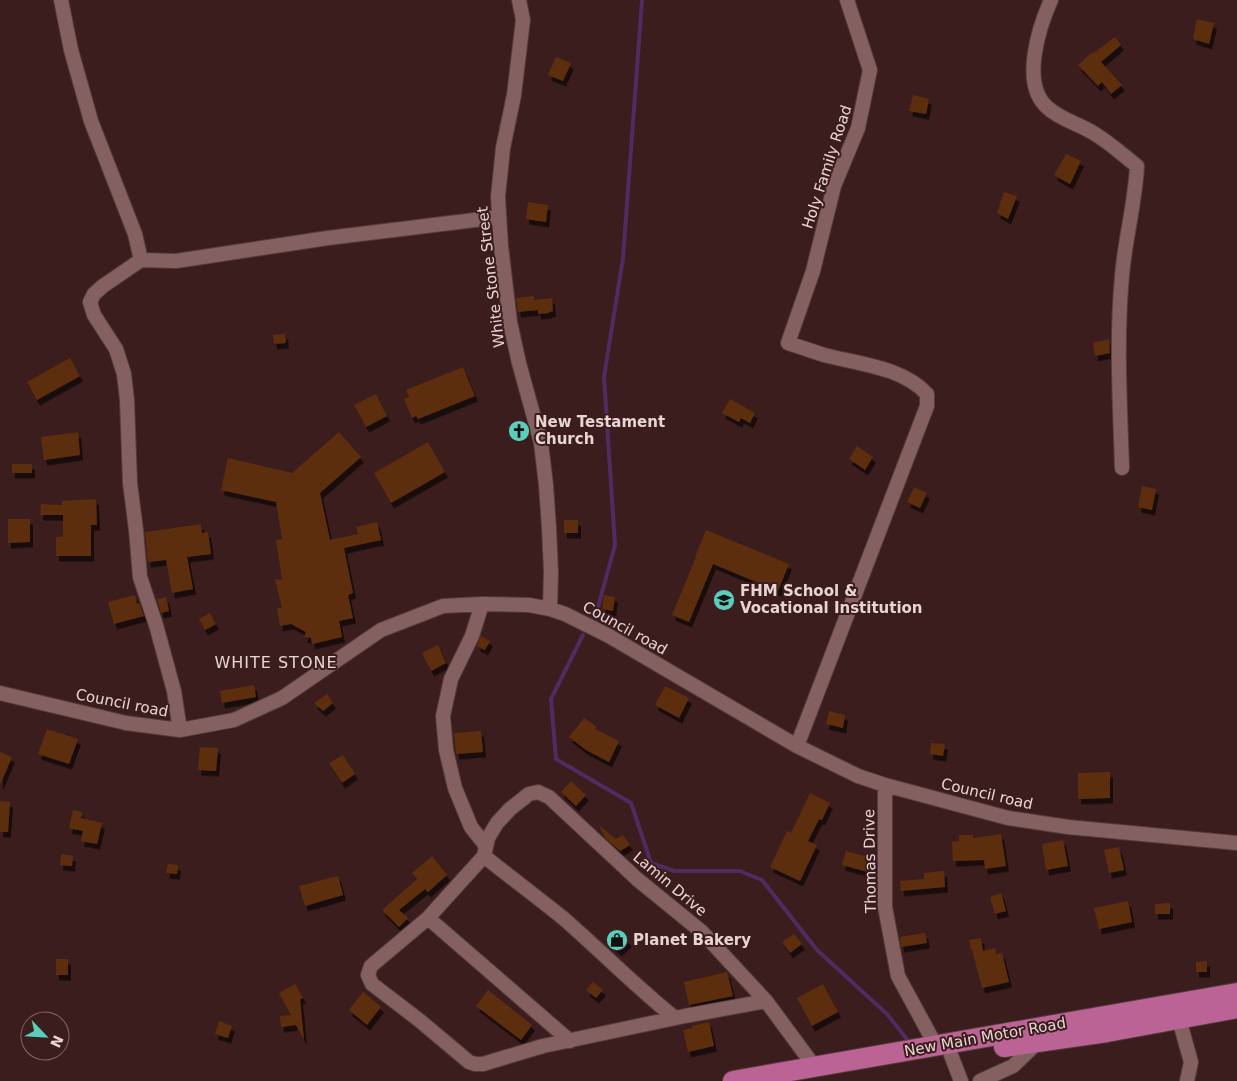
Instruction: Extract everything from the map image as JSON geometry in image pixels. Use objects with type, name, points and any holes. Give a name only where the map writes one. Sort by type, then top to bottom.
[{"type":"highway","name":"New Main Motor Road","points":[[800,1081],[944,1050],[1237,993]]},
{"type":"highway","name":"New Main Motor Road","points":[[733,1081],[814,1066],[944,1050],[1037,1043],[1237,1008]]},
{"type":"street","points":[[61,0],[71,50],[91,121],[135,234],[141,260]]},
{"type":"street","name":"White Stone Street","points":[[520,0],[523,20],[514,95],[503,148],[498,198],[501,246],[510,322],[541,443],[548,520],[550,609]]},
{"type":"street","name":"Holy Family Road","points":[[797,746],[927,406],[927,394],[920,386],[902,376],[788,343],[813,270],[834,186],[858,128],[870,70],[847,0]]},
{"type":"street","points":[[1051,0],[1036,44],[1035,86],[1040,100],[1048,108],[1065,119],[1093,132],[1137,166],[1136,190],[1122,274],[1119,312],[1122,468]]},
{"type":"street","points":[[180,730],[174,691],[156,625],[140,577],[130,483],[127,400],[124,374],[116,349],[94,315],[90,302],[94,294],[141,260],[176,261],[328,238],[500,217]]},
{"type":"street","points":[[482,604],[472,636],[451,679],[443,716],[446,750],[455,788],[471,827],[485,851],[675,1018]]},
{"type":"street","name":"Council road","points":[[0,693],[126,723],[180,730],[234,720],[282,698],[381,630],[443,606],[529,604],[565,614],[609,636],[797,746],[858,776],[1008,818],[1068,827],[1237,843]]},
{"type":"street","name":"Thomas Drive","points":[[885,785],[885,907],[898,976],[961,1081]]},
{"type":"street","name":"Lamin Drive","points":[[485,851],[488,838],[497,823],[510,809],[529,794],[538,792],[549,797],[636,879],[702,932],[766,1001],[814,1066]]},
{"type":"street","points":[[485,851],[428,918],[371,966],[368,975],[372,984],[419,1020],[468,1062],[483,1064],[543,1046],[766,1001]]},
{"type":"street","points":[[428,918],[570,1041]]},
{"type":"street","points":[[1179,1019],[1191,1062],[1187,1081]]},
{"type":"street","points":[[980,1081],[1013,1066],[1037,1043]]},
{"type":"building","points":[[1197,19],[1214,23],[1209,44],[1193,39]]},
{"type":"building","points":[[1115,37],[1121,45],[1101,62],[1122,85],[1111,94],[1102,82],[1098,86],[1078,65],[1091,53]]},
{"type":"building","points":[[556,57],[571,63],[563,81],[548,75]]},
{"type":"building","points":[[913,95],[929,99],[926,114],[909,111]]},
{"type":"building","points":[[1066,154],[1081,161],[1070,184],[1054,175]]},
{"type":"building","points":[[1004,192],[1017,196],[1008,219],[997,213]]},
{"type":"building","points":[[528,202],[548,205],[546,222],[526,219]]},
{"type":"building","points":[[534,296],[534,300],[552,298],[553,311],[538,314],[538,310],[518,312],[516,298]]},
{"type":"building","points":[[285,334],[286,343],[274,344],[273,335]]},
{"type":"building","points":[[1109,339],[1110,353],[1095,356],[1093,343]]},
{"type":"building","points":[[70,358],[80,376],[37,400],[27,382]]},
{"type":"building","points":[[463,367],[475,396],[418,419],[416,416],[412,418],[404,399],[409,397],[406,390]]},
{"type":"building","points":[[376,394],[387,416],[366,427],[354,405]]},
{"type":"building","points":[[730,399],[755,413],[750,423],[741,418],[739,422],[722,413]]},
{"type":"building","points":[[78,432],[80,455],[44,460],[41,437]]},
{"type":"building","points":[[339,432],[361,457],[320,493],[330,540],[358,534],[356,527],[377,522],[381,540],[344,548],[353,593],[348,595],[353,618],[339,621],[342,637],[312,644],[311,638],[304,637],[306,632],[291,624],[280,626],[277,608],[282,608],[275,579],[282,580],[276,540],[282,539],[276,502],[221,490],[228,458],[292,473]]},
{"type":"building","points":[[428,442],[445,472],[391,503],[374,473]]},
{"type":"building","points":[[857,446],[873,457],[865,470],[849,459]]},
{"type":"building","points":[[12,464],[32,464],[32,473],[12,473]]},
{"type":"building","points":[[1142,486],[1156,489],[1152,510],[1138,507]]},
{"type":"building","points":[[914,487],[927,493],[920,508],[907,502]]},
{"type":"building","points":[[96,499],[97,525],[91,525],[91,556],[56,556],[56,537],[63,536],[63,515],[40,515],[41,504],[62,505],[62,501]]},
{"type":"building","points":[[8,519],[30,519],[30,542],[8,543]]},
{"type":"building","points":[[564,520],[578,520],[578,533],[564,533]]},
{"type":"building","points":[[201,524],[202,533],[208,532],[211,554],[187,557],[193,589],[172,593],[166,560],[148,562],[145,532]]},
{"type":"building","points":[[706,530],[789,564],[778,591],[713,564],[689,622],[672,615]]},
{"type":"building","points":[[135,595],[137,604],[139,603],[144,616],[114,624],[108,602]]},
{"type":"building","points":[[604,595],[615,597],[613,611],[602,609]]},
{"type":"building","points":[[166,597],[169,611],[161,613],[157,599]]},
{"type":"building","points":[[210,613],[216,624],[205,630],[199,619]]},
{"type":"building","points":[[481,636],[490,641],[485,650],[477,646]]},
{"type":"building","points":[[438,645],[446,663],[431,671],[422,653]]},
{"type":"building","points":[[254,685],[256,697],[222,703],[220,691]]},
{"type":"building","points":[[665,686],[689,698],[679,718],[655,705]]},
{"type":"building","points":[[327,694],[333,703],[323,711],[314,703]]},
{"type":"building","points":[[829,711],[845,715],[843,728],[826,724]]},
{"type":"building","points":[[584,718],[597,727],[595,729],[619,741],[609,762],[586,750],[569,737]]},
{"type":"building","points":[[47,729],[78,739],[69,764],[38,754]]},
{"type":"building","points":[[481,731],[483,752],[456,754],[454,733]]},
{"type":"building","points":[[931,743],[945,744],[943,756],[930,754]]},
{"type":"building","points":[[200,747],[218,748],[216,771],[198,770]]},
{"type":"building","points":[[0,752],[12,757],[0,785]]},
{"type":"building","points":[[343,755],[355,774],[342,783],[329,763]]},
{"type":"building","points":[[1110,772],[1110,798],[1078,799],[1078,773]]},
{"type":"building","points":[[571,781],[586,795],[576,806],[561,792]]},
{"type":"building","points":[[810,793],[830,803],[822,820],[819,819],[808,841],[817,845],[800,881],[770,867],[787,831],[791,833]]},
{"type":"building","points":[[0,801],[10,802],[8,832],[0,832]]},
{"type":"building","points":[[73,810],[82,812],[81,818],[102,823],[97,844],[81,841],[83,831],[69,828]]},
{"type":"building","points":[[601,827],[616,839],[623,835],[630,845],[620,851],[606,839]]},
{"type":"building","points":[[1001,834],[1006,866],[985,869],[984,860],[953,861],[952,842],[959,841],[959,835],[973,835],[973,838]]},
{"type":"building","points":[[1063,840],[1068,866],[1046,870],[1042,844]]},
{"type":"building","points":[[1119,847],[1124,870],[1109,873],[1104,850]]},
{"type":"building","points":[[846,851],[876,859],[875,874],[842,865]]},
{"type":"building","points":[[61,854],[73,856],[72,866],[60,865]]},
{"type":"building","points":[[432,856],[447,875],[428,892],[425,889],[399,910],[408,918],[399,927],[382,910],[417,879],[412,873]]},
{"type":"building","points":[[168,864],[178,865],[177,874],[166,873]]},
{"type":"building","points":[[944,871],[945,887],[901,891],[900,881],[924,879],[924,873]]},
{"type":"building","points":[[338,876],[343,895],[305,906],[299,886]]},
{"type":"building","points":[[1001,893],[1006,911],[995,914],[990,897]]},
{"type":"building","points":[[1128,901],[1132,922],[1099,929],[1094,908]]},
{"type":"building","points":[[1170,903],[1170,914],[1155,914],[1155,904]]},
{"type":"building","name":"Planet Bakery","points":[[615,928],[629,941],[619,951],[605,939]]},
{"type":"building","points":[[925,933],[927,943],[901,947],[900,937]]},
{"type":"building","points":[[794,934],[802,944],[790,953],[782,942]]},
{"type":"building","points":[[981,938],[983,951],[995,948],[996,954],[1002,953],[1009,982],[982,988],[969,940]]},
{"type":"building","points":[[56,959],[68,959],[68,975],[56,975]]},
{"type":"building","points":[[1207,961],[1207,972],[1196,972],[1196,962]]},
{"type":"building","points":[[727,972],[733,996],[689,1005],[684,982]]},
{"type":"building","points":[[593,982],[603,990],[596,998],[586,990]]},
{"type":"building","points":[[295,984],[303,998],[300,999],[304,1040],[296,1025],[281,1027],[280,1016],[291,1015],[279,993]]},
{"type":"building","points":[[823,984],[838,1012],[812,1026],[797,998]]},
{"type":"building","points":[[488,990],[532,1025],[521,1040],[476,1006]]},
{"type":"building","points":[[363,992],[381,1007],[367,1025],[349,1010]]},
{"type":"building","points":[[219,1021],[232,1026],[228,1038],[215,1034]]},
{"type":"building","points":[[709,1022],[714,1046],[688,1052],[683,1030]]},
{"type":"waterway","points":[[593,616],[598,607],[615,545],[604,377],[623,258],[642,0]]},
{"type":"waterway","points":[[583,635],[551,699],[556,759],[631,803],[651,863],[674,871],[740,871],[762,880],[817,950],[887,1014],[910,1043]]},
{"type":"place","name":"New Testament Church","points":[[519,431]]},
{"type":"place","name":"FHM School & Vocational Institution","points":[[724,600]]},
{"type":"place","name":"Planet Bakery","points":[[617,940]]},
{"type":"district","name":"WHITE STONE","points":[[276,662]]}]
